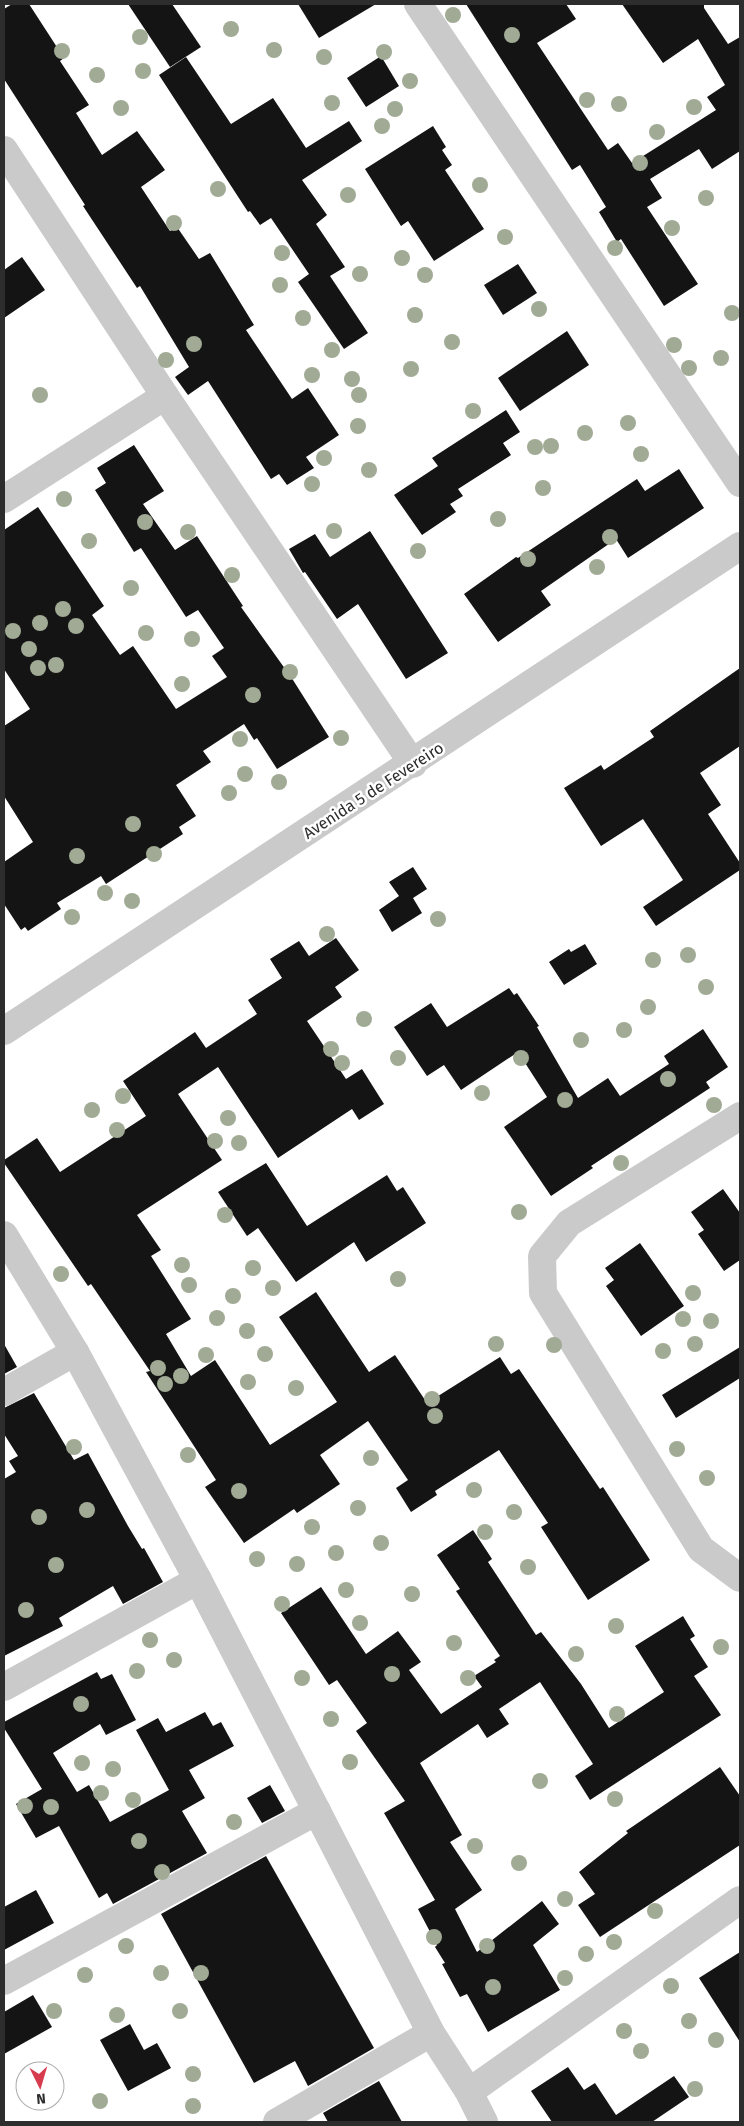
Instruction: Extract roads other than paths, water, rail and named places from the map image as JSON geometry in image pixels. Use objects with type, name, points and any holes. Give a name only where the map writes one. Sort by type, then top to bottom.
[{"type":"street","points":[[418,4],[740,483]]},
{"type":"street","points":[[4,150],[412,764]]},
{"type":"street","points":[[4,499],[166,396]]},
{"type":"street","name":"Avenida 5 de Fevereiro","points":[[4,1031],[412,764],[740,546]]},
{"type":"street","points":[[740,1116],[569,1223],[542,1256],[544,1293],[548,1301],[701,1549],[740,1578]]},
{"type":"street","points":[[4,1235],[75,1352],[198,1580],[431,2033],[469,2092],[484,2122]]},
{"type":"street","points":[[4,1392],[75,1352]]},
{"type":"street","points":[[4,1687],[198,1580]]},
{"type":"street","points":[[4,1981],[317,1811]]},
{"type":"street","points":[[469,2092],[740,1900]]},
{"type":"street","points":[[277,2122],[431,2033]]}]
